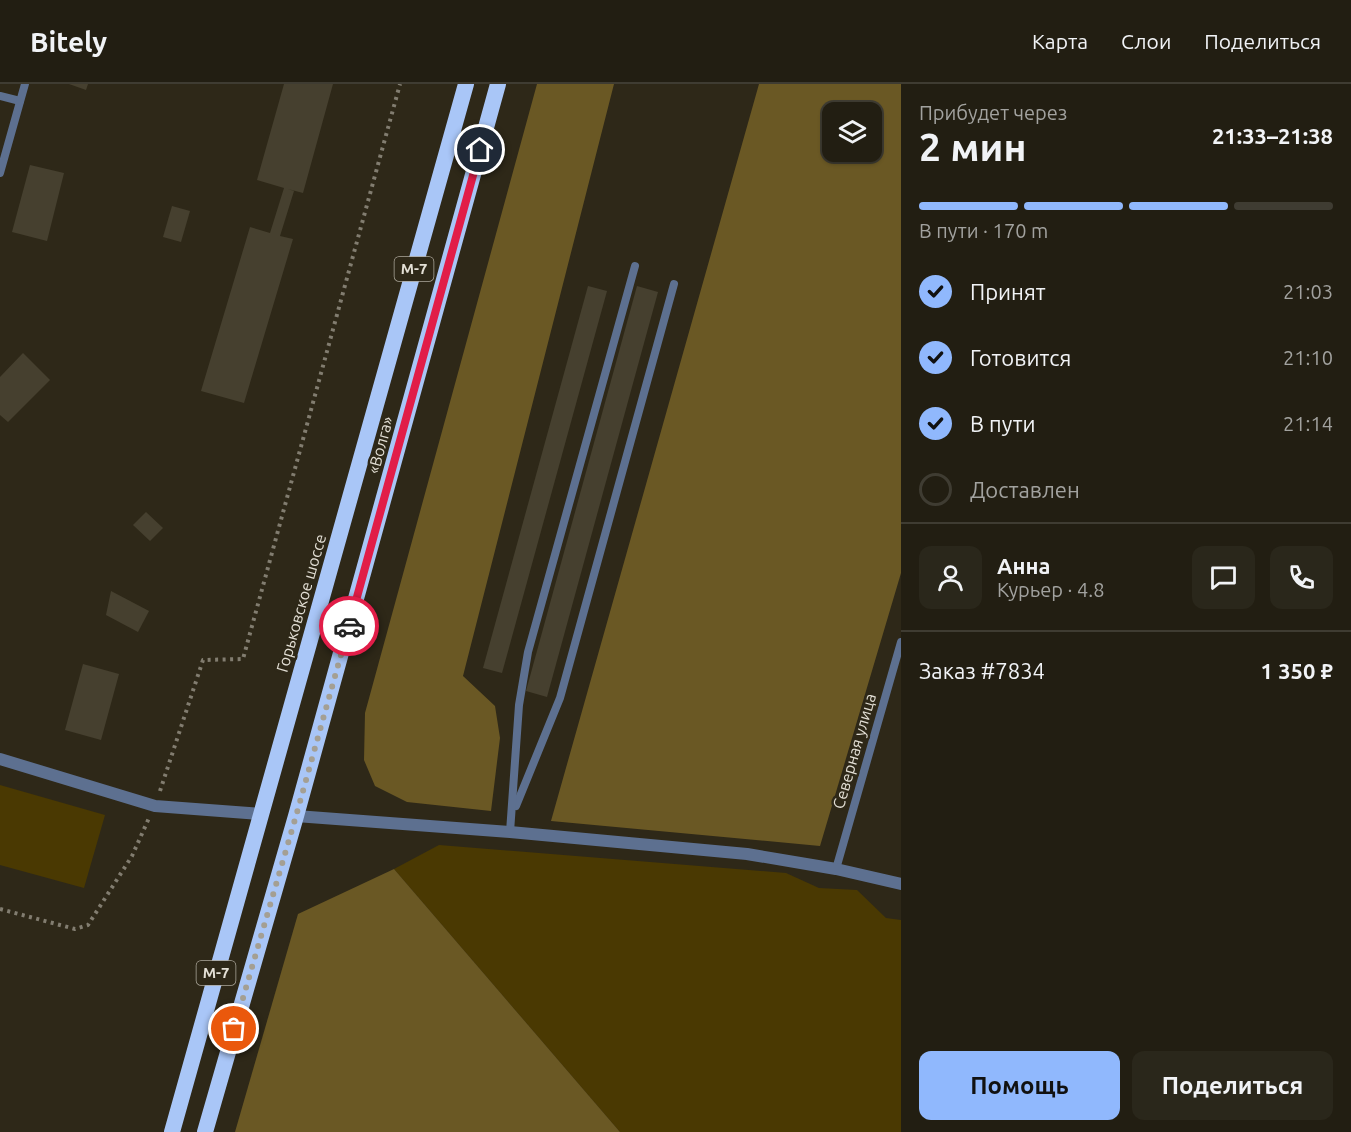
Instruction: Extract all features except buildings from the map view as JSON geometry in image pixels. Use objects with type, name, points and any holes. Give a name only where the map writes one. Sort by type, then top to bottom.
[{"type":"highway","name":"Горьковское шоссе","points":[[172,1132],[466,84]]},
{"type":"highway","name":"«Волга»","points":[[296,816],[498,84]]},
{"type":"highway","name":"М-7","points":[[205,1132],[296,816]]},
{"type":"street","points":[[0,759],[155,806],[261,814]]},
{"type":"street","points":[[296,816],[510,832],[747,854],[836,869],[901,884]]},
{"type":"lane","points":[[0,173],[25,84]]},
{"type":"lane","points":[[0,96],[20,101]]},
{"type":"lane","points":[[510,832],[519,705],[528,652],[635,266]]},
{"type":"lane","points":[[512,815],[560,698],[674,284]]},
{"type":"lane","name":"Северная улица","points":[[836,869],[901,642]]},
{"type":"path","points":[[0,909],[75,930],[88,925],[132,856],[155,806],[203,660],[243,659],[400,84]]},
{"type":"shaded area","points":[[537,84],[614,84],[463,676],[495,706],[500,738],[491,811],[407,802],[375,786],[364,760],[365,713]]},
{"type":"shaded area","points":[[759,84],[901,84],[901,573],[820,846],[551,821]]},
{"type":"shaded area","points":[[0,785],[105,815],[84,888],[0,865]]},
{"type":"shaded area","points":[[439,845],[786,873],[819,888],[857,890],[886,918],[901,920],[901,1132],[620,1132],[394,869]]},
{"type":"shaded area","points":[[394,869],[620,1132],[235,1132],[298,914]]},
{"type":"way so far","points":[[234,1029],[349,626]]},
{"type":"route","points":[[349,626],[480,150]]}]
